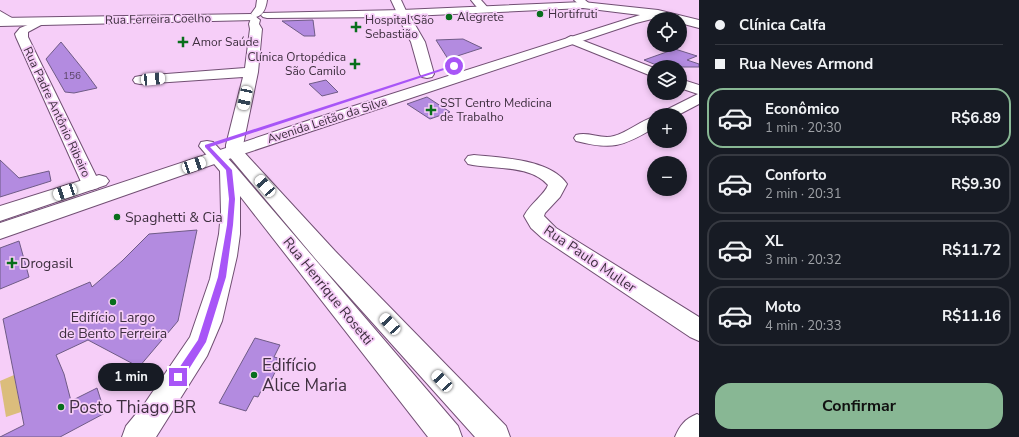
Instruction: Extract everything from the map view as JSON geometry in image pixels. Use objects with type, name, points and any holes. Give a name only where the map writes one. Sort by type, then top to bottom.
[{"type":"street","points":[[396,0],[408,14],[430,69],[464,75]]},
{"type":"street","points":[[476,0],[484,9]]},
{"type":"street","points":[[587,4],[628,0]]},
{"type":"street","name":"Rua Ferreira Coelho","points":[[1,22],[408,14],[587,4],[649,9],[699,23]]},
{"type":"street","name":"Avenida Leitão da Silva","points":[[0,231],[225,152],[639,18],[649,9]]},
{"type":"street","name":"Avenida Leitão da Silva","points":[[0,214],[91,184],[225,152],[430,69],[649,9]]},
{"type":"street","points":[[137,437],[148,424],[201,342],[223,270],[230,225],[232,199],[225,152],[251,72],[259,16]]},
{"type":"street","name":"Rua Ferreira Coelho","points":[[1,22],[35,25],[93,21]]},
{"type":"street","name":"Rua Padre Antônio Ribeiro","points":[[35,25],[24,30],[21,34],[22,37],[91,184]]},
{"type":"street","points":[[687,27],[699,31]]},
{"type":"street","points":[[571,40],[647,70]]},
{"type":"street","points":[[140,80],[251,72]]},
{"type":"street","points":[[687,86],[699,90]]},
{"type":"street","points":[[680,108],[699,98]]},
{"type":"street","points":[[582,138],[602,142],[612,142],[622,139],[647,126]]},
{"type":"street","name":"Rua Henrique Rosetti","points":[[225,152],[447,437]]},
{"type":"street","name":"Rua Henrique Rosetti","points":[[225,152],[327,257],[495,437]]},
{"type":"street","name":"Rua Paulo Muller","points":[[474,160],[519,167],[551,176],[558,184],[557,189],[537,210],[534,216],[538,223],[549,233],[699,330]]},
{"type":"shaded area","points":[[14,375],[21,412],[6,417],[0,381]]},
{"type":"building","points":[[313,20],[315,36],[304,36],[282,21]]},
{"type":"building","points":[[463,39],[482,48],[448,59],[436,40]]},
{"type":"building","points":[[61,42],[97,88],[74,93],[65,92],[46,59]]},
{"type":"building","points":[[667,52],[684,52],[697,56],[687,60],[647,60],[647,61],[644,60]]},
{"type":"building","points":[[687,60],[699,64],[699,67],[687,67]]},
{"type":"building","points":[[326,80],[338,92],[322,96],[309,84]]},
{"type":"building","name":"SST Centro Medicina de Trabalho","points":[[427,97],[450,112],[430,119],[407,104]]},
{"type":"building","points":[[0,160],[19,178],[49,171],[51,181],[0,197]]},
{"type":"building","name":"Edifício Largo de Bento Ferreira","points":[[197,230],[178,321],[139,367],[88,340],[56,355],[64,374],[71,401],[97,388],[105,413],[60,437],[0,437],[24,425],[3,319],[90,282],[92,287],[122,261],[149,234]]},
{"type":"building","name":"Drogasil","points":[[19,241],[29,277],[0,289],[0,248]]},
{"type":"building","name":"Edifício Alice Maria","points":[[255,338],[280,345],[274,357],[278,358],[273,367],[277,368],[267,389],[263,387],[258,397],[254,396],[246,411],[219,403]]},
{"type":"place","name":"Hortifruti","points":[[540,14]]},
{"type":"place","name":"Alegrete","points":[[449,17]]},
{"type":"place","name":"Hospital São Sebastião","points":[[356,27]]},
{"type":"place","name":"Amor Saúde","points":[[183,42]]},
{"type":"place","name":"Clínica Ortopédica São Camilo","points":[[355,64]]},
{"type":"place","name":"SST Centro Medicina de Trabalho","points":[[431,110]]},
{"type":"place","name":"Spaghetti & Cia","points":[[117,217]]},
{"type":"place","name":"Drogasil","points":[[12,263]]},
{"type":"place","name":"Edifício Largo de Bento Ferreira","points":[[113,302]]},
{"type":"place","name":"Edifício Alice Maria","points":[[254,375]]},
{"type":"place","name":"Posto Thiago BR","points":[[61,407]]},
{"type":"route","points":[[178,377],[201,342],[222,277],[230,225],[232,199],[229,170],[207,146],[454,66]]}]
